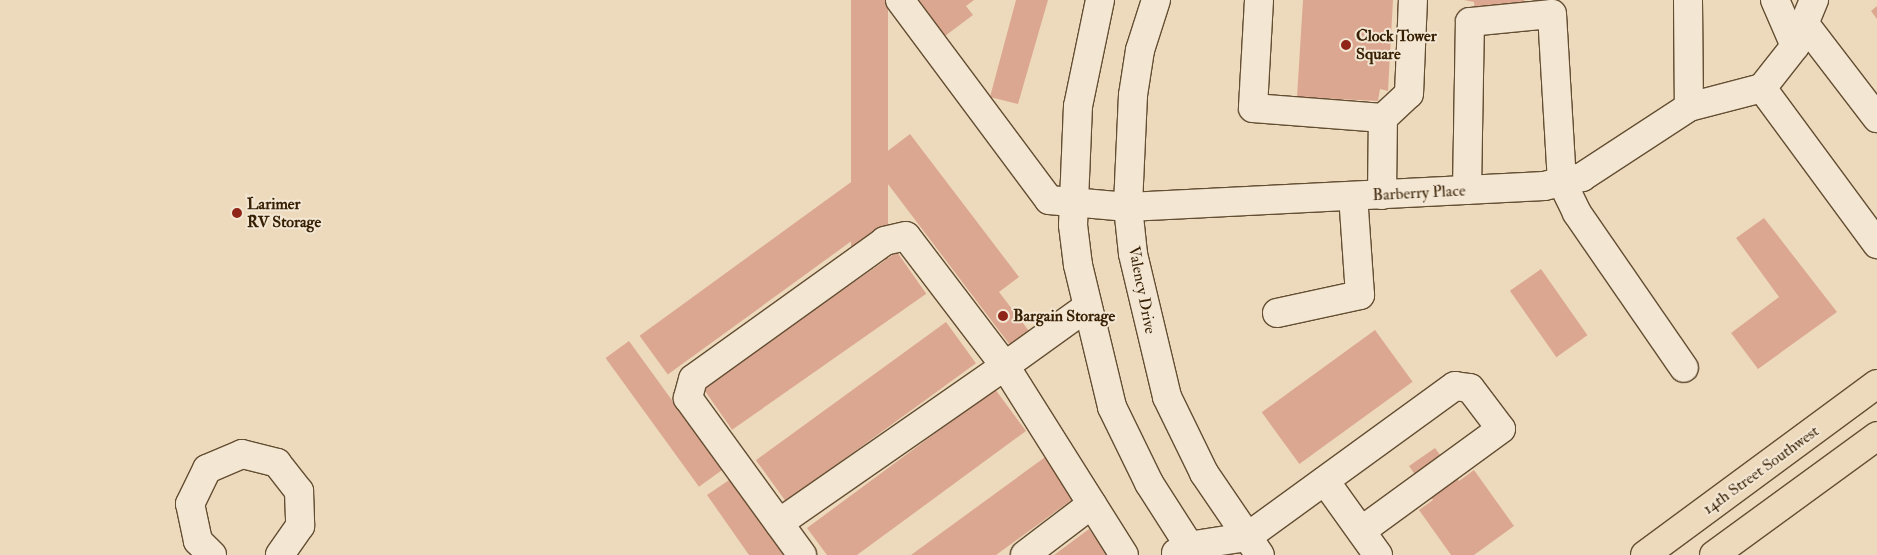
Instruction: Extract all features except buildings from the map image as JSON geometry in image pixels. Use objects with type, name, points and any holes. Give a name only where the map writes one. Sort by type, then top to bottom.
[{"type":"main road","name":"14th Street Southwest","points":[[1645,555],[1877,384]]},
{"type":"main road","points":[[1714,555],[1877,436]]},
{"type":"street","name":"Barberry Place","points":[[900,0],[1034,184],[1049,200],[1128,207],[1466,190],[1562,182],[1582,177],[1689,107],[1762,88]]},
{"type":"street","points":[[1100,0],[1078,106],[1073,202],[1087,307],[1112,407],[1185,552],[1253,546],[1325,481],[1456,386],[1470,388],[1501,429],[1361,531]]},
{"type":"street","name":"Valency Drive","points":[[1156,0],[1140,50],[1133,95],[1128,207],[1142,296],[1167,397],[1204,473],[1253,546]]},
{"type":"street","points":[[1260,0],[1253,108],[1383,118]]},
{"type":"street","points":[[1382,194],[1383,118],[1409,94],[1413,0]]},
{"type":"street","points":[[1688,0],[1689,107]]},
{"type":"street","points":[[1775,0],[1804,23],[1877,118]]},
{"type":"street","points":[[1466,190],[1470,22],[1552,14],[1562,182],[1577,213],[1684,368]]},
{"type":"street","points":[[1804,23],[1762,88],[1877,244]]},
{"type":"street","points":[[1278,313],[1360,295],[1353,196]]},
{"type":"street","points":[[802,555],[688,398],[693,379],[886,241],[906,236],[1005,366],[1124,555]]},
{"type":"street","points":[[779,523],[1087,307]]},
{"type":"street","points":[[212,555],[198,541],[190,504],[207,469],[242,454],[277,463],[299,491],[300,526],[280,555]]},
{"type":"street","points":[[1325,481],[1378,555]]},
{"type":"street","points":[[1025,555],[1092,504]]},
{"type":"place","name":"Clock Tower Square","points":[[1346,45]]},
{"type":"place","name":"Larimer RV Storage","points":[[237,213]]},
{"type":"place","name":"Bargain Storage","points":[[1003,316]]}]
